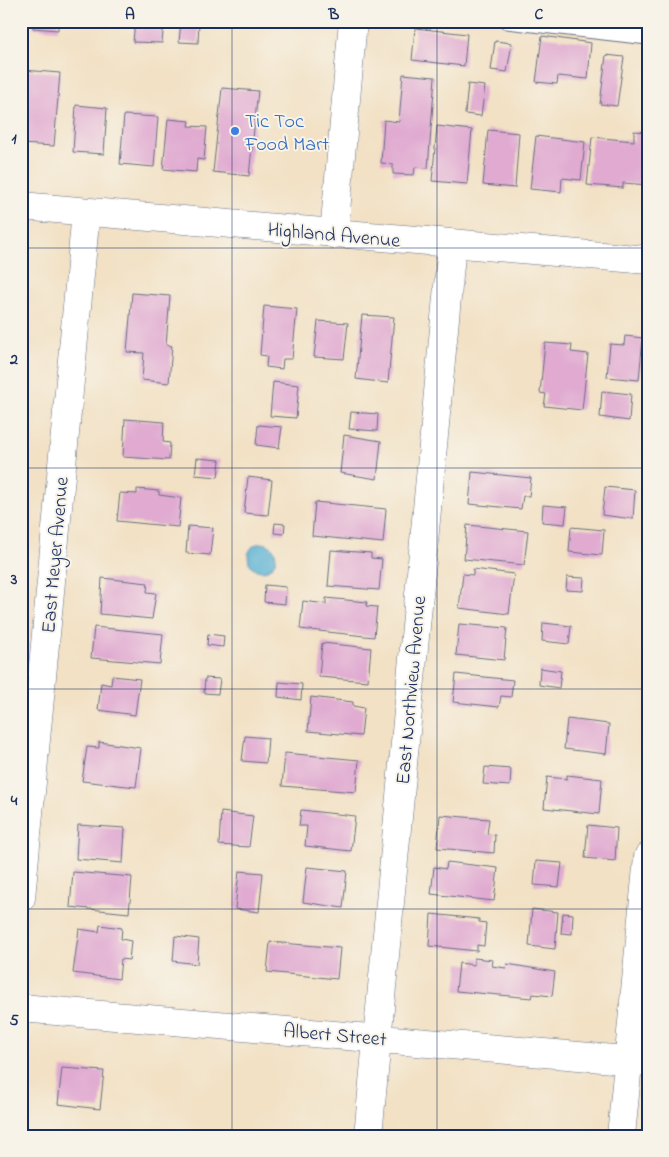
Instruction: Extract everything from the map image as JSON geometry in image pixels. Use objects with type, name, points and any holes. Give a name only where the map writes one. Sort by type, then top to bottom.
[{"type":"street","points":[[334,234],[354,21]]},
{"type":"street","name":"Highland Avenue","points":[[21,206],[648,260]]},
{"type":"street","name":"East Meyer Avenue","points":[[21,898],[86,212]]},
{"type":"street","name":"East Northview Avenue","points":[[368,1136],[452,244]]},
{"type":"street","points":[[621,1136],[638,1061],[648,856]]},
{"type":"street","name":"Albert Street","points":[[21,1008],[638,1061]]},
{"type":"lane","points":[[508,21],[536,22],[648,37]]},
{"type":"water","points":[[262,543],[272,547],[276,557],[272,567],[262,571],[252,567],[248,557],[252,547]]},
{"type":"building","points":[[33,21],[58,21],[58,30],[33,28]]},
{"type":"building","points":[[135,21],[164,21],[162,43],[133,42]]},
{"type":"building","points":[[181,21],[199,21],[198,43],[179,42]]},
{"type":"building","points":[[415,28],[467,34],[464,66],[412,60]]},
{"type":"building","points":[[542,36],[591,43],[588,79],[558,76],[557,84],[536,82]]},
{"type":"building","points":[[495,41],[512,43],[507,72],[491,70]]},
{"type":"building","points":[[606,55],[624,57],[617,106],[600,104]]},
{"type":"building","points":[[23,70],[60,73],[54,146],[21,144]]},
{"type":"building","points":[[403,74],[435,77],[428,168],[415,167],[414,175],[393,174],[393,164],[381,163],[384,120],[399,122]]},
{"type":"building","points":[[468,84],[485,86],[481,116],[465,114]]},
{"type":"building","name":"Tic Toc Food Mart","points":[[222,88],[258,91],[249,176],[213,172]]},
{"type":"building","points":[[76,105],[107,108],[104,154],[73,152]]},
{"type":"building","points":[[124,115],[158,117],[154,167],[120,164]]},
{"type":"building","points":[[168,119],[190,121],[189,126],[207,127],[204,160],[197,159],[196,172],[163,169]]},
{"type":"building","points":[[437,126],[472,130],[467,184],[432,181]]},
{"type":"building","points":[[488,130],[519,133],[515,188],[483,185]]},
{"type":"building","points":[[634,131],[648,132],[648,185],[623,183],[623,188],[587,185],[592,137],[634,141]]},
{"type":"building","points":[[536,136],[585,142],[581,180],[562,178],[561,192],[530,189]]},
{"type":"building","points":[[132,293],[170,296],[166,345],[172,346],[169,383],[142,380],[144,353],[127,352]]},
{"type":"building","points":[[264,306],[297,309],[292,359],[283,359],[282,369],[266,367],[267,356],[260,355]]},
{"type":"building","points":[[362,315],[394,317],[388,383],[356,379]]},
{"type":"building","points":[[318,321],[348,323],[344,359],[314,357]]},
{"type":"building","points":[[625,336],[643,338],[639,380],[607,377],[610,344],[624,345]]},
{"type":"building","points":[[545,343],[572,345],[571,352],[588,354],[582,410],[544,406],[546,394],[540,393]]},
{"type":"building","points":[[273,382],[299,385],[296,418],[270,416]]},
{"type":"building","points":[[602,391],[631,394],[629,421],[600,417]]},
{"type":"building","points":[[351,412],[378,414],[377,431],[349,429]]},
{"type":"building","points":[[125,419],[164,422],[163,442],[170,443],[169,460],[123,457]]},
{"type":"building","points":[[258,425],[282,427],[279,448],[256,445]]},
{"type":"building","points":[[344,435],[381,441],[377,479],[340,473]]},
{"type":"building","points":[[197,458],[220,460],[218,477],[195,475]]},
{"type":"building","points":[[472,472],[531,478],[529,496],[523,496],[521,509],[469,504]]},
{"type":"building","points":[[248,477],[272,480],[268,515],[244,513]]},
{"type":"building","points":[[605,487],[635,490],[633,519],[602,515]]},
{"type":"building","points":[[137,489],[159,491],[159,495],[181,498],[178,527],[117,521],[120,493],[137,494]]},
{"type":"building","points":[[315,502],[386,509],[383,543],[312,536]]},
{"type":"building","points":[[543,505],[567,507],[565,524],[542,522]]},
{"type":"building","points":[[275,523],[285,524],[284,534],[274,533]]},
{"type":"building","points":[[467,525],[528,531],[524,565],[464,559]]},
{"type":"building","points":[[188,526],[213,528],[210,555],[186,553]]},
{"type":"building","points":[[571,527],[604,530],[602,555],[569,552]]},
{"type":"building","points":[[331,550],[371,553],[371,558],[382,559],[379,590],[328,586]]},
{"type":"building","points":[[473,569],[514,574],[509,614],[459,608],[463,574],[473,575]]},
{"type":"building","points":[[567,577],[584,578],[583,591],[566,590]]},
{"type":"building","points":[[102,578],[148,583],[147,592],[156,593],[152,619],[100,614]]},
{"type":"building","points":[[265,585],[286,587],[285,604],[264,602]]},
{"type":"building","points":[[326,598],[367,602],[366,606],[377,607],[374,637],[300,629],[303,601],[326,604]]},
{"type":"building","points":[[543,623],[571,626],[569,644],[542,641]]},
{"type":"building","points":[[459,624],[507,628],[504,660],[456,655]]},
{"type":"building","points":[[94,627],[163,634],[160,664],[91,658]]},
{"type":"building","points":[[208,634],[224,636],[223,647],[207,645]]},
{"type":"building","points":[[322,643],[371,648],[368,681],[319,677]]},
{"type":"building","points":[[540,668],[561,671],[559,688],[539,685]]},
{"type":"building","points":[[456,674],[513,680],[511,697],[501,696],[499,707],[453,702]]},
{"type":"building","points":[[112,676],[140,679],[135,715],[98,710],[101,683],[111,685]]},
{"type":"building","points":[[205,678],[220,679],[218,694],[204,693]]},
{"type":"building","points":[[279,682],[302,684],[301,700],[278,697]]},
{"type":"building","points":[[311,697],[353,702],[353,706],[364,708],[361,736],[308,731]]},
{"type":"building","points":[[567,719],[609,724],[606,754],[564,749]]},
{"type":"building","points":[[245,736],[268,738],[266,763],[242,761]]},
{"type":"building","points":[[99,742],[141,748],[136,787],[82,781],[87,747],[99,748]]},
{"type":"building","points":[[285,753],[359,760],[356,792],[282,786]]},
{"type":"building","points":[[485,767],[511,769],[510,786],[483,784]]},
{"type":"building","points":[[567,775],[602,779],[599,814],[544,808],[547,777],[567,779]]},
{"type":"building","points":[[301,810],[355,816],[351,851],[305,846],[307,826],[299,826]]},
{"type":"building","points":[[221,812],[253,816],[249,847],[219,845]]},
{"type":"building","points":[[440,815],[489,819],[487,834],[495,835],[494,853],[437,848]]},
{"type":"building","points":[[78,825],[125,828],[123,863],[76,859]]},
{"type":"building","points":[[588,825],[617,828],[615,861],[585,858]]},
{"type":"building","points":[[536,861],[562,863],[559,887],[534,885]]},
{"type":"building","points":[[447,862],[498,868],[494,901],[431,894],[434,867],[446,869]]},
{"type":"building","points":[[307,867],[347,871],[343,908],[303,902]]},
{"type":"building","points":[[239,871],[263,873],[259,912],[235,909]]},
{"type":"building","points":[[73,872],[132,877],[129,913],[70,907]]},
{"type":"building","points":[[532,909],[558,912],[555,949],[529,946]]},
{"type":"building","points":[[563,913],[573,914],[572,934],[561,933]]},
{"type":"building","points":[[431,914],[479,919],[479,922],[486,923],[484,946],[477,945],[477,951],[429,946]]},
{"type":"building","points":[[100,925],[122,928],[121,939],[131,941],[129,960],[121,959],[119,979],[73,973],[79,929],[99,932]]},
{"type":"building","points":[[175,936],[199,939],[197,964],[173,961]]},
{"type":"building","points":[[270,942],[340,948],[337,979],[267,972]]},
{"type":"building","points":[[474,958],[493,960],[492,966],[506,968],[507,964],[555,972],[552,996],[533,994],[532,998],[456,991],[459,963],[474,965]]},
{"type":"building","points":[[62,1068],[104,1071],[100,1109],[58,1104]]},
{"type":"place","name":"Tic Toc Food Mart","points":[[235,131]]}]
